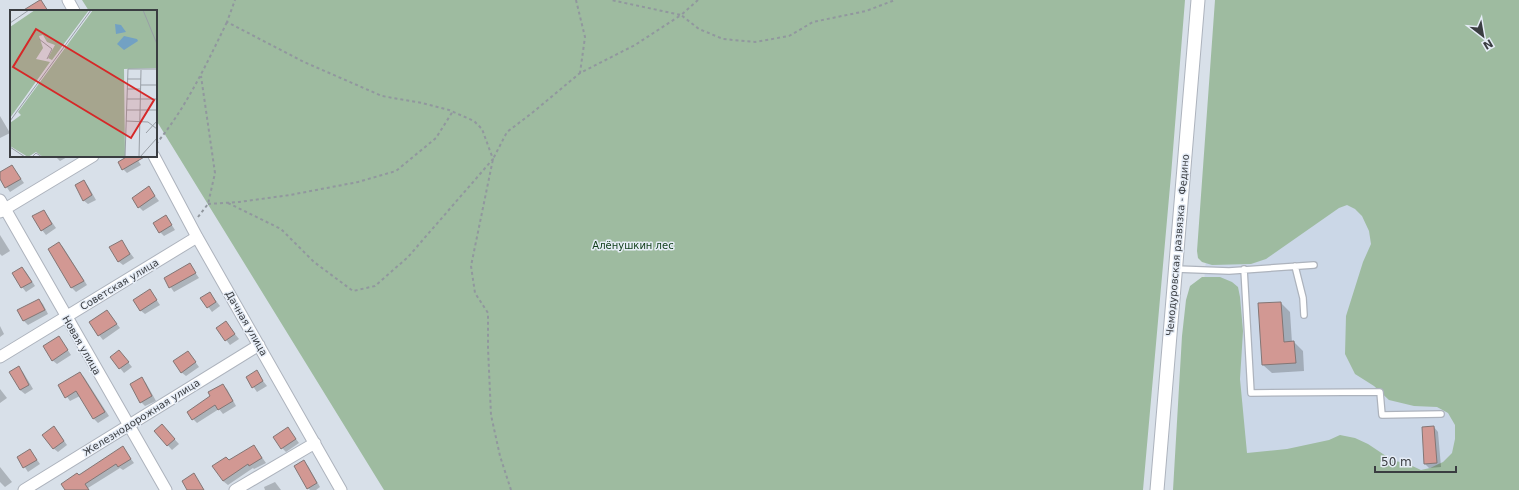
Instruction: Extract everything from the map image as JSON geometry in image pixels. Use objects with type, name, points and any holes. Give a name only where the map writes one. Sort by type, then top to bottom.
[{"type":"street","points":[[68,0],[73,10]]},
{"type":"street","name":"Чемодуровская развязка - Федино","points":[[1157,490],[1198,0]]},
{"type":"street","points":[[2,207],[91,157]]},
{"type":"street","name":"Дачная улица","points":[[155,157],[197,237],[341,490]]},
{"type":"street","name":"Новая улица","points":[[2,207],[166,490]]},
{"type":"street","name":"Советская улица","points":[[0,357],[197,237]]},
{"type":"street","name":"Железнодорожная улица","points":[[24,490],[259,344]]},
{"type":"street","points":[[235,490],[315,443]]},
{"type":"lane","points":[[1175,269],[1244,270],[1314,265]]},
{"type":"lane","points":[[1295,266],[1303,298],[1304,316]]},
{"type":"lane","points":[[1244,270],[1251,393],[1380,392],[1382,415],[1441,414]]},
{"type":"path","points":[[157,143],[168,129],[201,76],[227,22],[235,0]]},
{"type":"path","points":[[576,0],[585,37],[580,73]]},
{"type":"path","points":[[611,0],[681,15],[699,29],[723,39],[755,42],[789,36],[812,22],[866,11],[895,0]]},
{"type":"path","points":[[228,203],[281,229],[314,262],[352,291],[375,286],[408,257],[493,159],[507,132],[532,114],[580,73],[635,45],[681,15],[698,0]]},
{"type":"path","points":[[227,22],[304,62],[382,96],[422,103],[453,111],[474,121],[482,129],[493,159],[471,266],[475,292],[488,313],[488,348],[492,415],[500,456],[511,490]]},
{"type":"path","points":[[192,226],[208,204],[215,173],[201,76]]},
{"type":"path","points":[[208,204],[290,195],[358,182],[396,171],[436,138],[453,111]]},
{"type":"shaded area","points":[[1214,179],[1415,215],[1463,389],[1458,473],[1190,460],[1205,270]]},
{"type":"green space","name":"Алёнушкин лес","points":[[82,0],[1185,0],[1143,490],[384,490],[157,122],[157,10],[88,10]]},
{"type":"green space","points":[[1215,0],[1519,0],[1519,490],[1173,490],[1182,336],[1186,300],[1190,286],[1202,277],[1220,277],[1232,282],[1238,287],[1243,331],[1240,379],[1247,453],[1287,449],[1329,440],[1340,435],[1355,438],[1368,444],[1392,460],[1408,464],[1421,470],[1443,462],[1452,453],[1455,439],[1455,425],[1448,413],[1437,407],[1414,406],[1389,400],[1374,386],[1355,374],[1345,354],[1346,316],[1363,262],[1371,244],[1369,231],[1362,216],[1355,209],[1347,205],[1339,208],[1266,259],[1251,264],[1212,265],[1202,262],[1198,258],[1197,251]]},
{"type":"building","points":[[40,0],[47,10],[24,10]]},
{"type":"building","points":[[126,157],[144,157],[122,170],[118,162]]},
{"type":"building","points":[[12,165],[21,179],[5,188],[0,179],[0,172]]},
{"type":"building","points":[[84,180],[92,195],[83,201],[75,185]]},
{"type":"building","points":[[149,186],[155,196],[138,208],[132,198]]},
{"type":"building","points":[[44,210],[52,224],[41,231],[32,216]]},
{"type":"building","points":[[166,215],[172,225],[159,233],[153,223]]},
{"type":"building","points":[[122,240],[130,254],[118,262],[109,247]]},
{"type":"building","points":[[59,242],[84,281],[71,288],[48,249]]},
{"type":"building","points":[[190,263],[196,273],[169,288],[164,278]]},
{"type":"building","points":[[22,267],[32,282],[21,288],[12,273]]},
{"type":"building","points":[[150,289],[157,300],[140,311],[133,300]]},
{"type":"building","points":[[210,292],[216,302],[207,308],[200,298]]},
{"type":"building","points":[[39,299],[45,310],[23,321],[17,310]]},
{"type":"building","points":[[1281,302],[1284,342],[1294,341],[1296,363],[1262,365],[1258,303]]},
{"type":"building","points":[[107,310],[117,324],[98,336],[89,322]]},
{"type":"building","points":[[226,321],[235,334],[225,341],[216,328]]},
{"type":"building","points":[[59,336],[68,350],[52,361],[43,346]]},
{"type":"building","points":[[119,350],[129,362],[119,369],[110,357]]},
{"type":"building","points":[[188,351],[196,362],[181,373],[173,361]]},
{"type":"building","points":[[19,366],[29,385],[20,390],[9,372]]},
{"type":"building","points":[[257,370],[263,381],[252,388],[246,377]]},
{"type":"building","points":[[80,372],[105,412],[93,419],[76,391],[65,398],[58,385]]},
{"type":"building","points":[[142,377],[152,396],[140,403],[130,384]]},
{"type":"building","points":[[223,384],[233,401],[218,410],[215,405],[192,420],[187,412],[210,396],[208,392]]},
{"type":"building","points":[[162,424],[175,439],[167,446],[154,431]]},
{"type":"building","points":[[54,426],[64,441],[53,449],[42,435]]},
{"type":"building","points":[[1434,426],[1437,463],[1424,464],[1422,427]]},
{"type":"building","points":[[288,427],[296,439],[281,449],[273,437]]},
{"type":"building","points":[[254,445],[262,458],[249,466],[248,464],[223,481],[212,466],[226,457],[229,460]]},
{"type":"building","points":[[123,446],[131,459],[118,467],[116,464],[85,484],[89,490],[65,490],[61,484],[77,473],[79,475]]},
{"type":"building","points":[[30,449],[37,460],[23,468],[17,457]]},
{"type":"building","points":[[304,460],[317,483],[307,489],[294,466]]},
{"type":"building","points":[[194,473],[204,490],[187,490],[182,481]]}]
